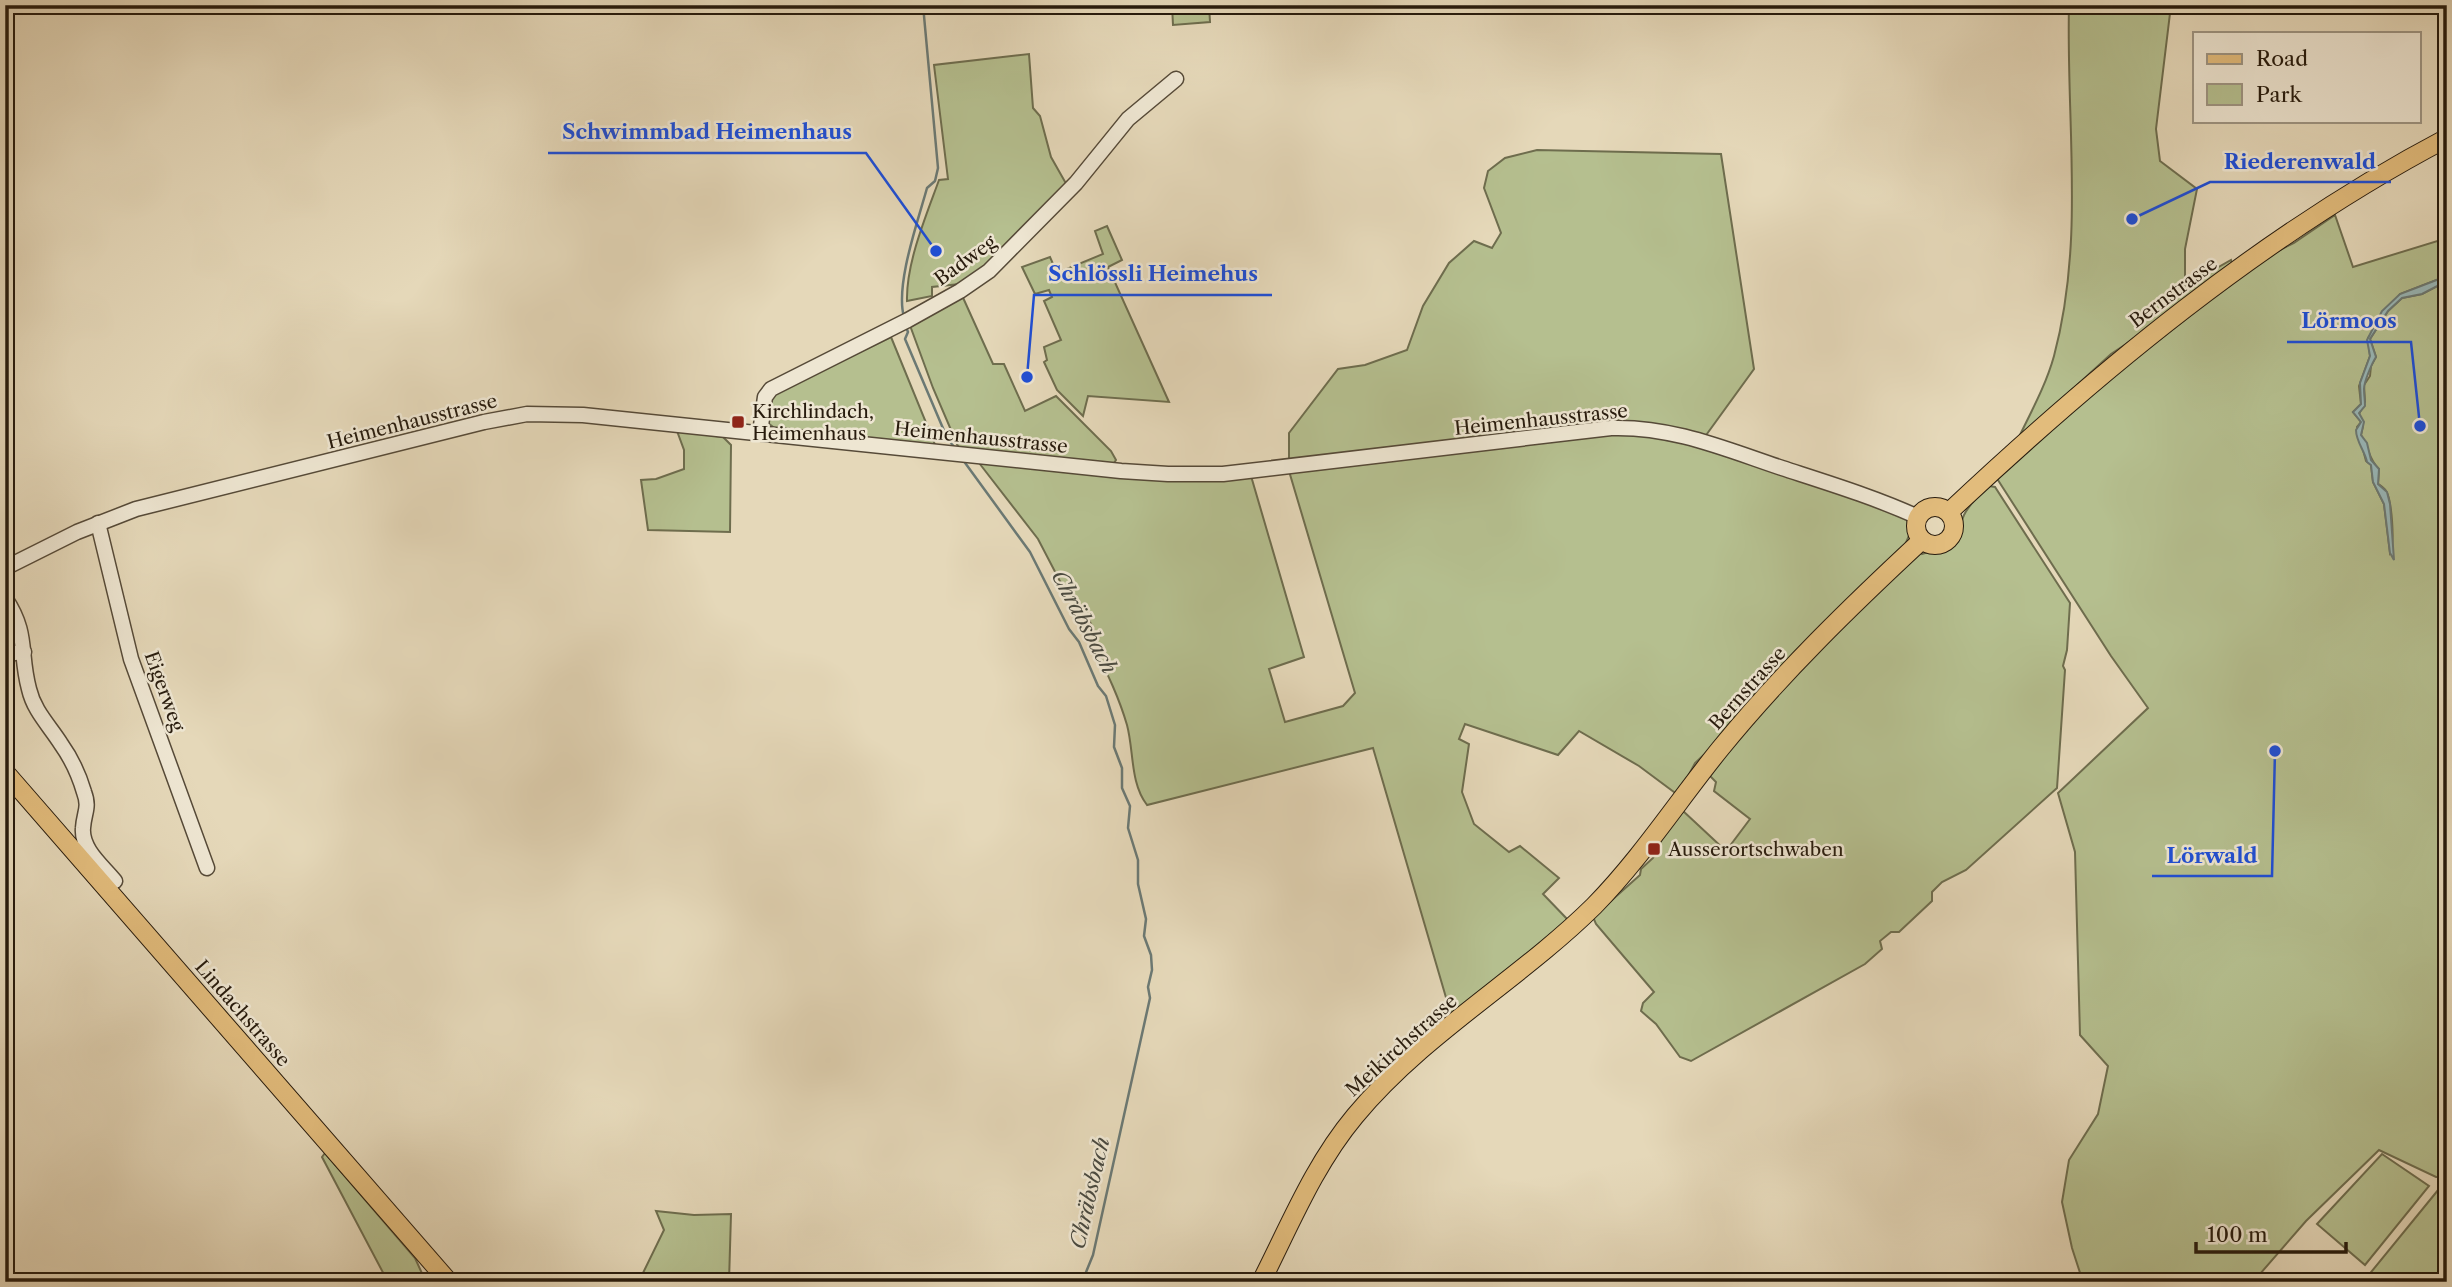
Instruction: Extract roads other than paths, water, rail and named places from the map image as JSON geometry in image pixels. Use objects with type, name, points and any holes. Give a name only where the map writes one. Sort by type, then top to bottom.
[{"type":"main road","name":"Bernstrasse","points":[[1949,512],[2120,360],[2235,271],[2332,206],[2447,138]]},
{"type":"main road","points":[[1933,507],[1949,512],[1954,528],[1949,539],[1933,544],[1923,540],[1917,531],[1918,517],[1924,510],[1933,507]]},
{"type":"main road","name":"Bernstrasse","points":[[1618,879],[1720,749],[1767,696],[1884,575],[1923,540]]},
{"type":"main road","name":"Lindachstrasse","points":[[5,772],[440,1279]]},
{"type":"main road","name":"Meikirchstrasse","points":[[1261,1282],[1309,1186],[1328,1153],[1357,1113],[1410,1061],[1580,918],[1618,879]]},
{"type":"street","name":"Badweg","points":[[760,433],[764,401],[771,389],[960,291],[1001,261],[1076,183],[1128,119],[1176,79]]},
{"type":"street","name":"Heimenhausstrasse","points":[[5,568],[98,523],[136,509],[484,422],[527,414],[583,415],[1129,472],[1223,474],[1611,429],[1649,429],[1678,434],[1716,446],[1851,491],[1918,517]]},
{"type":"street","name":"Eigerweg","points":[[98,523],[131,659],[207,868]]},
{"type":"street","points":[[5,598],[19,622],[25,673],[34,706],[67,753],[85,793],[88,808],[82,830],[85,845],[115,881]]},
{"type":"street","points":[[5,654],[24,652]]},
{"type":"water","points":[[2447,276],[2447,281],[2422,294],[2402,298],[2388,311],[2370,339],[2376,357],[2364,386],[2365,406],[2359,413],[2364,422],[2361,435],[2367,443],[2371,460],[2379,469],[2378,484],[2387,492],[2394,560],[2390,553],[2384,504],[2373,482],[2371,465],[2357,439],[2356,430],[2361,422],[2353,412],[2361,404],[2360,383],[2370,356],[2367,340],[2382,311],[2400,294]]},
{"type":"waterway","name":"Chräbsbach","points":[[904,317],[903,288],[909,253],[927,188],[935,181],[938,168],[923,5]]},
{"type":"waterway","name":"Chräbsbach","points":[[906,327],[908,332],[905,339],[945,433],[955,449]]},
{"type":"waterway","name":"Chräbsbach","points":[[963,460],[1030,552],[1069,629],[1079,642],[1098,686],[1106,696],[1115,725],[1114,747],[1122,768],[1122,788],[1130,806],[1128,828],[1138,860],[1138,884],[1146,919],[1144,936],[1151,955],[1152,970],[1148,987],[1150,998],[1093,1255],[1082,1282]]},
{"type":"place","name":"Riederenwald","points":[[2132,219]]},
{"type":"place","name":"Schwimmbad Heimenhaus","points":[[936,251]]},
{"type":"place","name":"Schlössli Heimehus","points":[[1027,377]]},
{"type":"place","name":"Kirchlindach, Heimenhaus","points":[[738,422]]},
{"type":"place","name":"Lörmoos","points":[[2420,426]]},
{"type":"place","name":"Lörwald","points":[[2275,751]]},
{"type":"place","name":"Ausserortschwaben","points":[[1654,849]]}]
